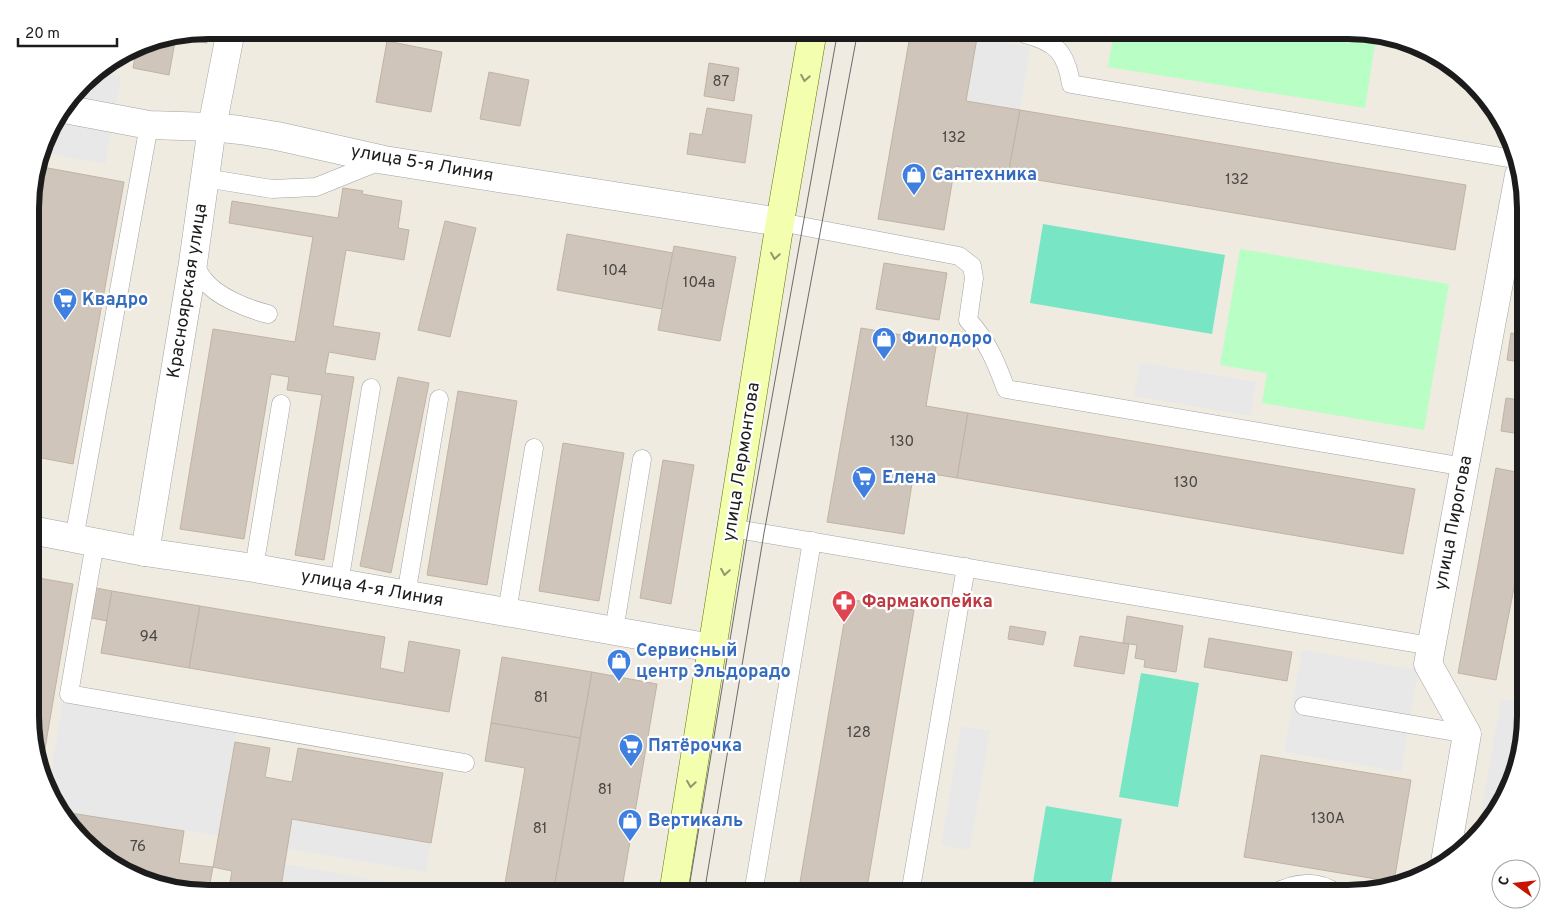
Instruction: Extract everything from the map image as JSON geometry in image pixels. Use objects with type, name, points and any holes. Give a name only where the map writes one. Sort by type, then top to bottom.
[{"type":"main road","name":"улица Лермонтова","points":[[674,885],[780,222],[811,39]]},
{"type":"street","name":"Красноярская улица","points":[[145,552],[193,263],[212,127],[229,39]]},
{"type":"street","name":"улица 5-я Линия","points":[[70,110],[149,125],[212,127],[277,136],[384,160],[780,222]]},
{"type":"street","name":"улица Пирогова","points":[[1467,734],[1428,664],[1516,191]]},
{"type":"street","name":"улица 4-я Линия","points":[[39,531],[145,552],[254,568],[712,648]]},
{"type":"street","points":[[1446,854],[1467,734]]},
{"type":"lane","points":[[1044,39],[1058,50],[1068,66],[1071,84],[1509,158]]},
{"type":"lane","points":[[149,125],[85,541],[69,694],[465,763]]},
{"type":"lane","points":[[205,178],[272,189],[316,187],[384,160]]},
{"type":"lane","points":[[780,222],[959,256],[972,266],[974,278],[968,320],[982,336],[994,358],[1006,389],[1465,466]]},
{"type":"lane","points":[[193,263],[205,282],[221,294],[253,310],[268,314]]},
{"type":"lane","points":[[339,583],[371,388]]},
{"type":"lane","points":[[406,594],[439,399]]},
{"type":"lane","points":[[254,568],[281,404]]},
{"type":"lane","points":[[507,612],[534,448]]},
{"type":"lane","points":[[614,630],[642,459]]},
{"type":"lane","points":[[732,528],[1431,646]]},
{"type":"lane","points":[[755,885],[812,541]]},
{"type":"lane","points":[[912,885],[966,567]]},
{"type":"lane","points":[[1304,706],[1467,734]]},
{"type":"lane","points":[[1295,885],[1319,885]]},
{"type":"green space","points":[[1113,39],[1348,39],[1375,41],[1365,108],[1108,67]]},
{"type":"green space","points":[[1043,224],[1225,255],[1212,334],[1030,303]]},
{"type":"green space","points":[[1240,249],[1449,284],[1424,430],[1262,403],[1267,373],[1220,365]]},
{"type":"green space","points":[[1141,673],[1199,683],[1178,807],[1119,797]]},
{"type":"green space","points":[[1046,806],[1122,819],[1111,885],[1033,885]]},
{"type":"shaded area","points":[[977,39],[1030,47],[1020,110],[966,101]]},
{"type":"shaded area","points":[[105,74],[121,77],[105,164],[48,153],[61,123],[67,114],[81,96]]},
{"type":"shaded area","points":[[1140,362],[1256,382],[1251,416],[1134,396]]},
{"type":"shaded area","points":[[1302,650],[1418,670],[1401,772],[1284,752]]},
{"type":"shaded area","points":[[1501,699],[1517,702],[1517,727],[1514,749],[1508,770],[1495,801],[1480,821]]},
{"type":"shaded area","points":[[63,702],[237,730],[218,836],[69,813],[61,801],[51,777]]},
{"type":"shaded area","points":[[961,726],[990,731],[970,850],[941,845]]},
{"type":"shaded area","points":[[292,819],[431,843],[426,872],[287,849]]},
{"type":"shaded area","points":[[284,864],[403,885],[281,885]]},
{"type":"building","points":[[208,39],[207,43],[191,40]]},
{"type":"building","points":[[909,39],[977,39],[966,101],[1020,110],[1008,175],[955,166],[944,230],[878,219]]},
{"type":"building","points":[[387,41],[442,52],[431,112],[376,102]]},
{"type":"building","points":[[175,42],[169,75],[133,68],[135,56]]},
{"type":"building","points":[[709,63],[739,68],[734,101],[704,96]]},
{"type":"building","points":[[489,72],[529,80],[520,126],[480,119]]},
{"type":"building","points":[[707,108],[752,115],[745,163],[687,154],[690,133],[702,135]]},
{"type":"building","points":[[1020,110],[1466,185],[1455,250],[1008,175]]},
{"type":"building","name":"Квадро","points":[[44,167],[124,182],[73,464],[39,458],[39,208],[40,186]]},
{"type":"building","points":[[343,188],[363,191],[362,194],[402,201],[398,228],[409,230],[404,260],[346,250],[333,326],[380,333],[375,360],[329,352],[325,373],[354,377],[324,560],[295,555],[322,395],[287,390],[289,377],[271,374],[244,539],[180,529],[213,329],[295,342],[313,237],[229,223],[232,201],[338,218]]},
{"type":"building","points":[[445,221],[476,228],[450,337],[418,330]]},
{"type":"building","points":[[567,234],[673,253],[662,309],[557,290]]},
{"type":"building","points":[[674,246],[736,257],[720,341],[658,330]]},
{"type":"building","points":[[884,263],[947,273],[939,320],[876,309]]},
{"type":"building","points":[[861,328],[937,341],[926,406],[968,413],[957,478],[914,471],[904,534],[827,522]]},
{"type":"building","points":[[1511,333],[1517,334],[1517,362],[1507,360]]},
{"type":"building","points":[[398,377],[429,383],[391,573],[360,566]]},
{"type":"building","points":[[458,391],[517,401],[487,585],[427,575]]},
{"type":"building","points":[[1506,398],[1517,400],[1517,434],[1501,431]]},
{"type":"building","points":[[968,413],[1415,489],[1403,554],[957,478]]},
{"type":"building","points":[[563,443],[624,453],[599,601],[539,591]]},
{"type":"building","points":[[663,460],[694,465],[671,604],[640,598]]},
{"type":"building","points":[[1496,468],[1517,472],[1517,572],[1496,680],[1458,673]]},
{"type":"building","points":[[39,578],[73,584],[44,755],[40,738],[39,716]]},
{"type":"building","points":[[96,588],[112,591],[107,621],[91,618]]},
{"type":"building","points":[[112,591],[200,606],[189,668],[101,653]]},
{"type":"building","points":[[848,599],[914,610],[868,885],[800,885]]},
{"type":"building","points":[[200,606],[385,637],[380,668],[404,673],[409,641],[460,650],[449,712],[189,668]]},
{"type":"building","points":[[1127,616],[1183,626],[1176,672],[1144,667],[1145,660],[1135,658],[1137,645],[1123,643]]},
{"type":"building","points":[[1010,626],[1046,632],[1043,645],[1008,639]]},
{"type":"building","points":[[1080,636],[1129,644],[1124,674],[1074,666]]},
{"type":"building","points":[[1209,638],[1292,652],[1287,681],[1204,667]]},
{"type":"building","points":[[502,657],[592,672],[580,738],[491,723]]},
{"type":"building","points":[[592,672],[657,684],[623,885],[555,885]]},
{"type":"building","points":[[491,723],[580,738],[555,885],[505,885],[525,768],[485,761]]},
{"type":"building","points":[[235,742],[270,748],[265,777],[292,782],[298,748],[443,773],[431,843],[292,819],[281,885],[230,885],[232,871],[213,867]]},
{"type":"building","points":[[1261,755],[1411,780],[1395,878],[1386,881],[1244,857]]},
{"type":"building","points":[[69,813],[184,831],[179,863],[213,867],[210,885],[186,884],[143,872],[123,863],[105,850],[88,836]]},
{"type":"tram line","points":[[689,885],[748,531],[836,39]]},
{"type":"tram line","points":[[705,885],[764,533],[856,39]]},
{"type":"place","name":"Сантехника","points":[[914,196]]},
{"type":"place","name":"Квадро","points":[[65,321]]},
{"type":"place","name":"Филодоро","points":[[884,360]]},
{"type":"place","name":"Елена","points":[[864,499]]},
{"type":"place","name":"Фармакопейка","points":[[844,623]]},
{"type":"place","name":"Сервисный центр Эльдорадо","points":[[619,682]]},
{"type":"place","name":"Пятёрочка","points":[[631,767]]},
{"type":"place","name":"Вертикаль","points":[[630,842]]}]
